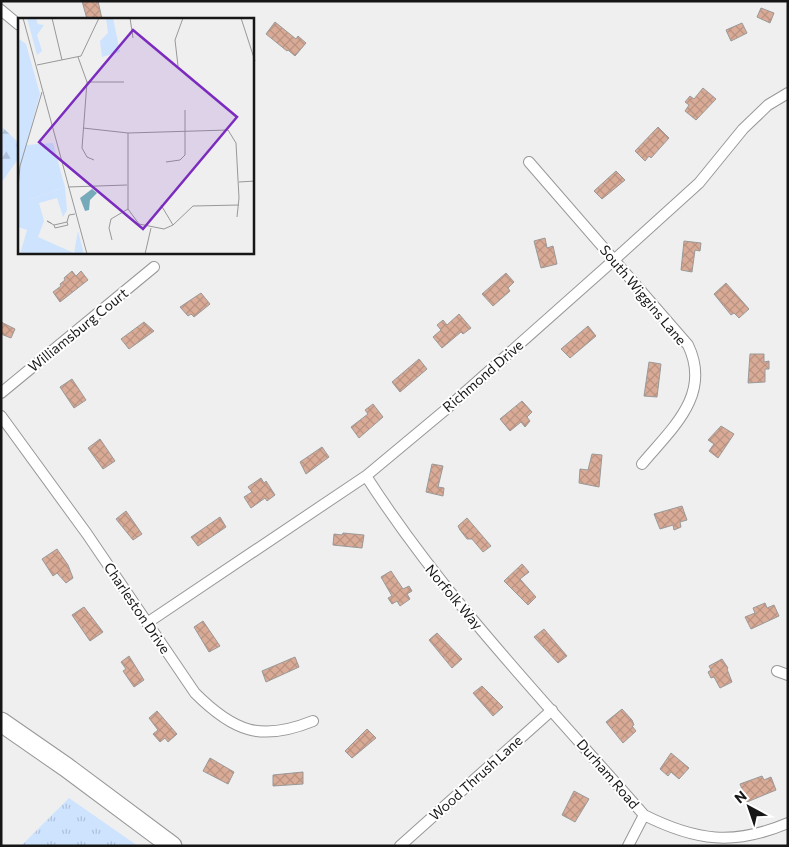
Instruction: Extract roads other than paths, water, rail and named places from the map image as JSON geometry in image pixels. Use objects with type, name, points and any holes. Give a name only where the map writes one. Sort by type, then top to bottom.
[{"type":"highway","points":[[1,722],[66,767],[172,846]]},
{"type":"street","points":[[1,10],[18,24]]},
{"type":"street","name":"Richmond Drive","points":[[147,622],[366,476],[444,411],[614,260],[699,183],[743,130],[768,105],[788,94]]},
{"type":"street","name":"South Wiggins Lane","points":[[529,162],[688,345],[695,360],[697,374],[691,401],[680,419],[642,464]]},
{"type":"street","name":"Williamsburg Court","points":[[1,393],[154,267]]},
{"type":"street","name":"Charleston Drive","points":[[1,416],[195,692],[214,712],[235,725],[271,733],[294,729],[313,721]]},
{"type":"street","name":"Norfolk Way","points":[[366,476],[414,548],[454,598],[552,710]]},
{"type":"street","points":[[777,670],[788,675]]},
{"type":"street","name":"Durham Road","points":[[552,710],[644,815],[683,833],[733,838],[751,836],[788,823]]},
{"type":"street","name":"Wood Thrush Lane","points":[[400,846],[552,710]]},
{"type":"street","points":[[628,846],[644,815]]}]
